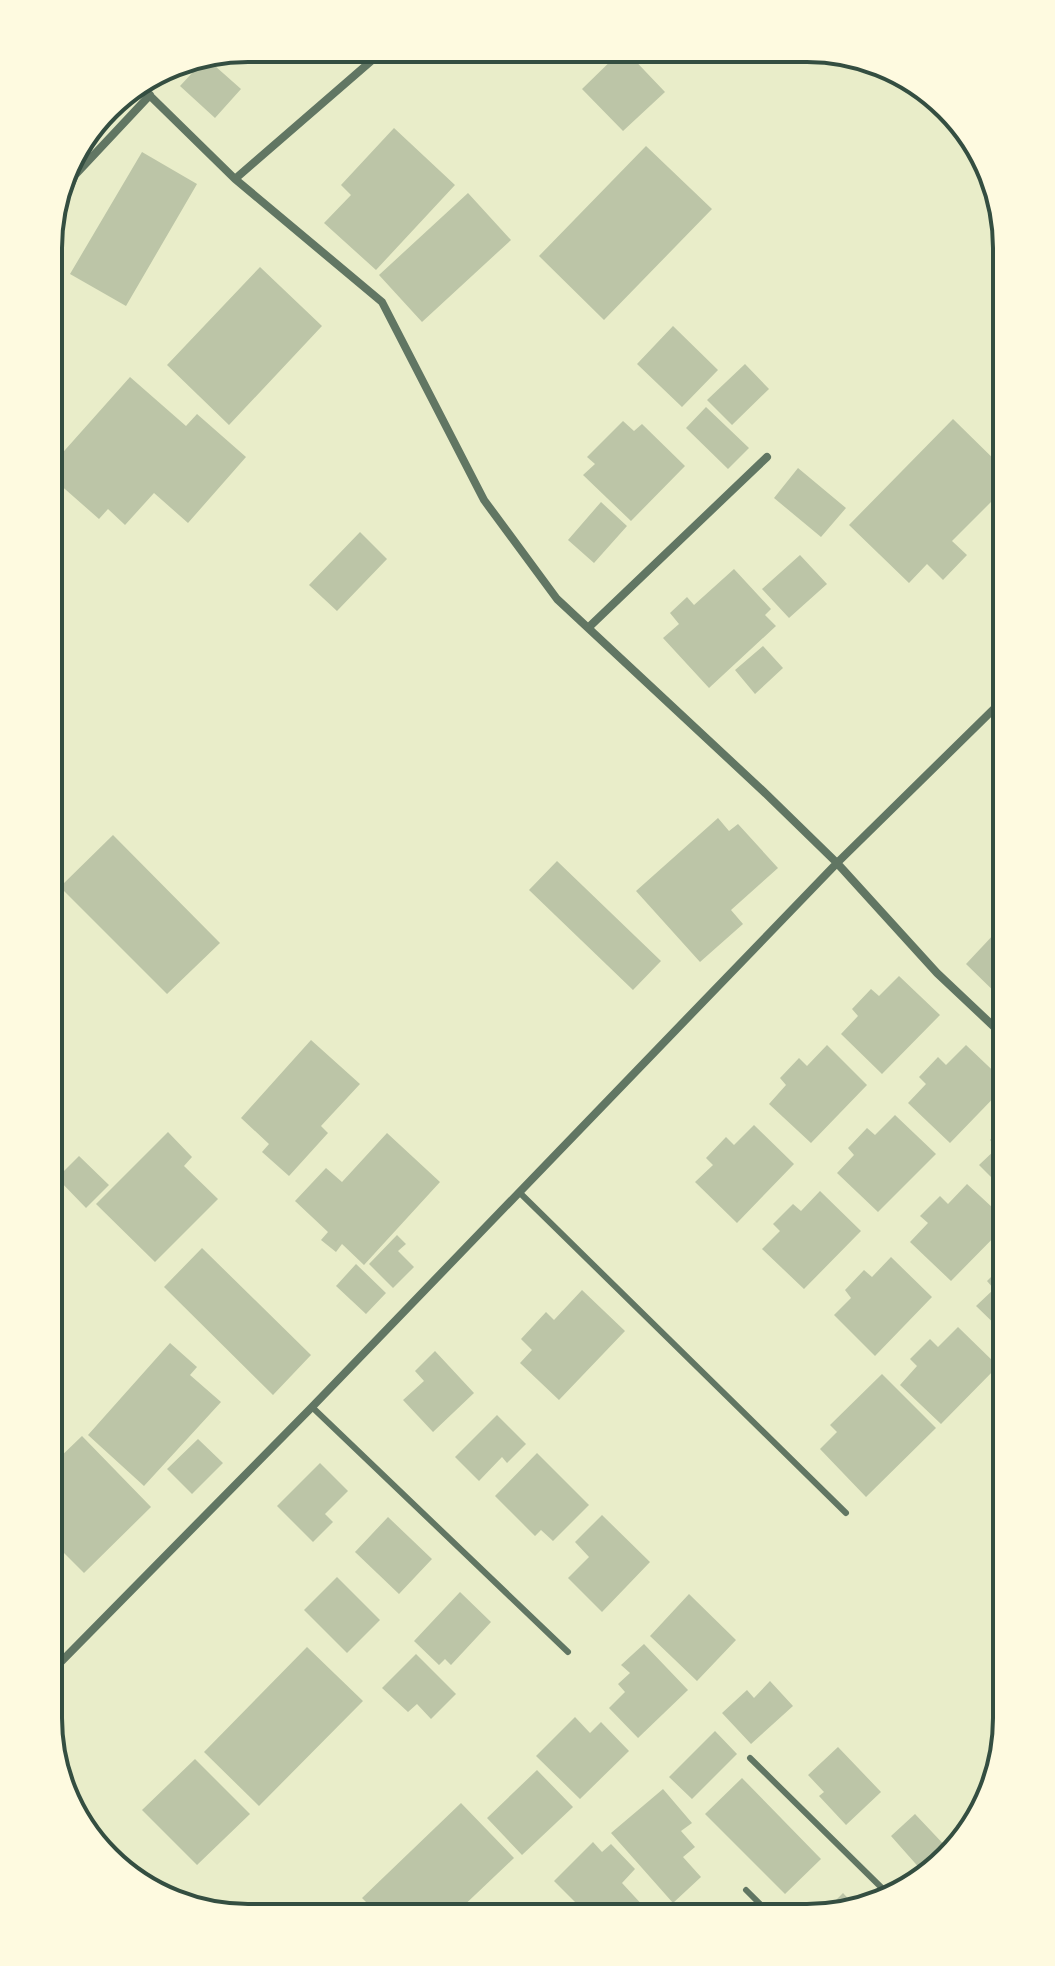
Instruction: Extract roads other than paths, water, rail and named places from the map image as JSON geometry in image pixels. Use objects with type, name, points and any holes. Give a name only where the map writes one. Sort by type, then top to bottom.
[{"type":"street","points":[[235,179],[370,62]]},
{"type":"street","points":[[147,92],[235,179],[382,302],[484,500],[557,599],[837,863],[937,973],[993,1026]]},
{"type":"street","points":[[79,170],[150,95]]},
{"type":"street","points":[[588,628],[767,457]]},
{"type":"street","points":[[62,1661],[312,1407],[837,863],[993,710]]},
{"type":"lane","points":[[519,1192],[846,1513]]},
{"type":"lane","points":[[312,1407],[568,1652]]},
{"type":"lane","points":[[750,1758],[882,1888]]},
{"type":"lane","points":[[746,1890],[760,1904]]}]
